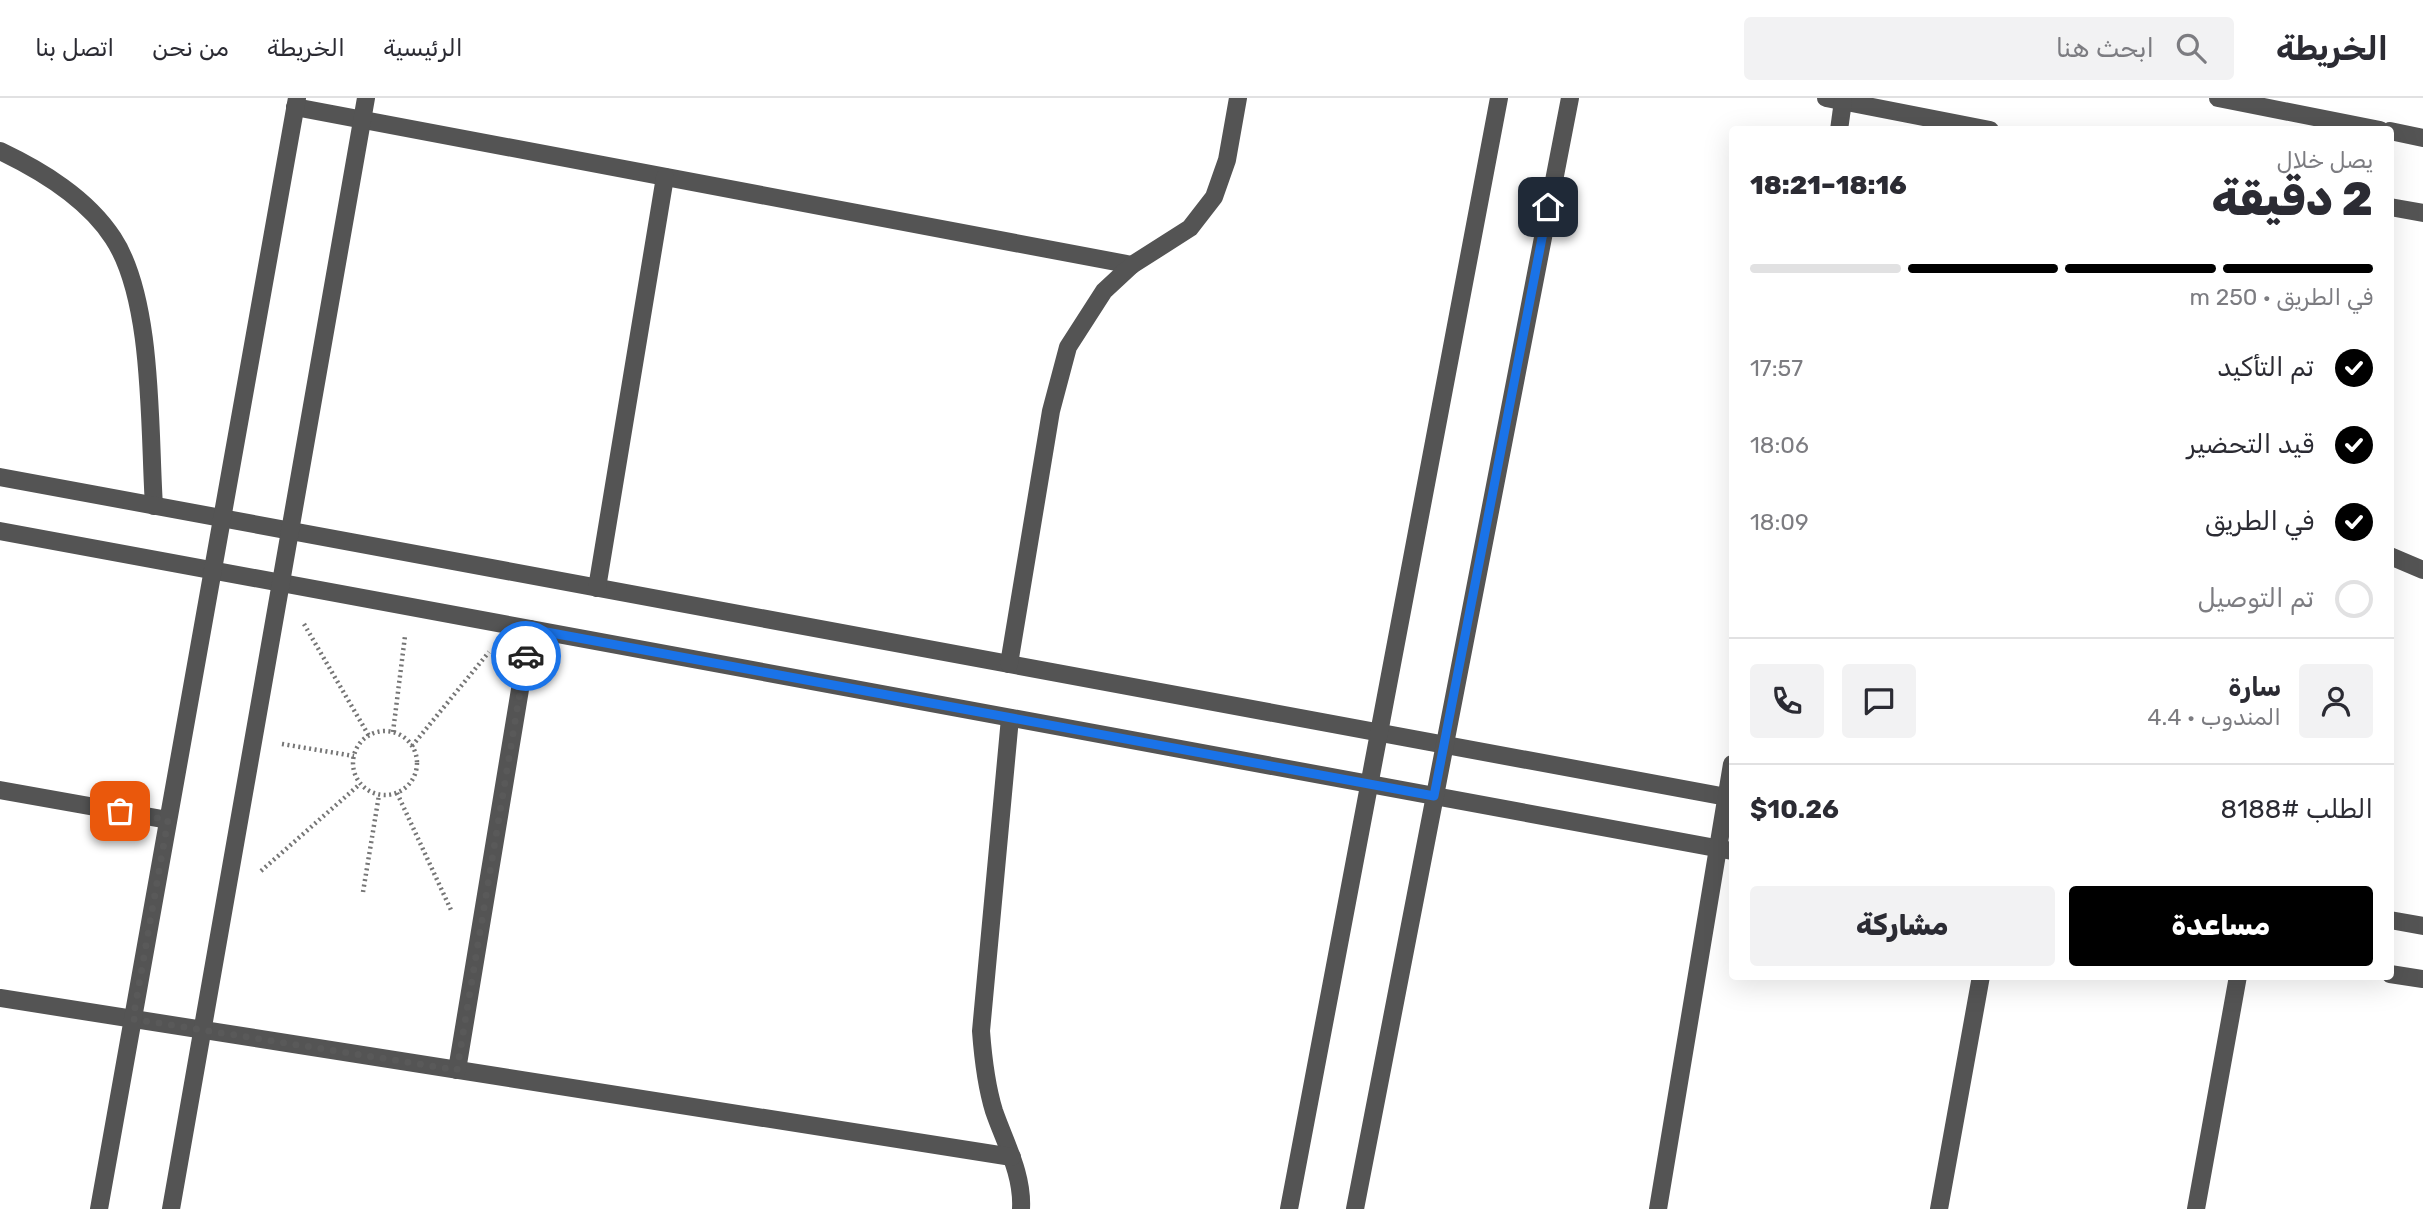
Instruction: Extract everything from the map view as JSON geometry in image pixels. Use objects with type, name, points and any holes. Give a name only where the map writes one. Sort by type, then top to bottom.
[{"type":"street","points":[[171,1209],[366,98]]},
{"type":"street","points":[[1009,664],[1051,411],[1068,347],[1104,291],[1132,265],[1190,228],[1214,197],[1227,160],[1238,98]]},
{"type":"street","points":[[1289,1209],[1499,98]]},
{"type":"street","points":[[1354,1209],[1570,98]]},
{"type":"street","points":[[2218,98],[2360,126]]},
{"type":"street","points":[[1838,126],[1835,100],[1969,126]]},
{"type":"street","points":[[99,1209],[296,103],[362,120],[1132,265]]},
{"type":"street","points":[[2394,132],[2423,138]]},
{"type":"street","points":[[0,151],[42,171],[82,203],[113,237],[133,278],[142,323],[154,506]]},
{"type":"street","points":[[597,587],[665,177]]},
{"type":"street","points":[[2394,207],[2423,213]]},
{"type":"street","points":[[0,477],[1729,798]]},
{"type":"street","points":[[0,531],[1725,850]]},
{"type":"street","points":[[2394,558],[2423,570]]},
{"type":"street","points":[[457,1070],[530,629]]},
{"type":"street","points":[[1010,718],[981,1031],[985,1070],[994,1109],[1022,1189],[1021,1209]]},
{"type":"street","points":[[0,790],[168,820]]},
{"type":"street","points":[[1658,1209],[1725,850],[1729,808]]},
{"type":"street","points":[[2394,921],[2423,926]]},
{"type":"street","points":[[2394,975],[2423,979]]},
{"type":"street","points":[[1939,1209],[1980,980]]},
{"type":"street","points":[[2196,1209],[2237,980]]},
{"type":"street","points":[[0,998],[1012,1157]]},
{"type":"path","points":[[281,583],[369,736]]},
{"type":"path","points":[[393,732],[409,606]]},
{"type":"path","points":[[412,746],[511,625]]},
{"type":"path","points":[[393,732],[404,737],[412,746],[417,759],[415,773],[409,785],[397,793],[379,795],[360,784],[354,771],[354,756],[359,744],[369,736],[393,732]]},
{"type":"path","points":[[253,739],[354,756]]},
{"type":"path","points":[[225,903],[360,784]]},
{"type":"path","points":[[397,793],[452,913]]},
{"type":"path","points":[[363,892],[379,795]]},
{"type":"way so far","points":[[120,811],[168,820],[133,1019],[457,1070],[526,656]]},
{"type":"route","points":[[526,656],[530,629],[1434,796],[1548,207]]}]
